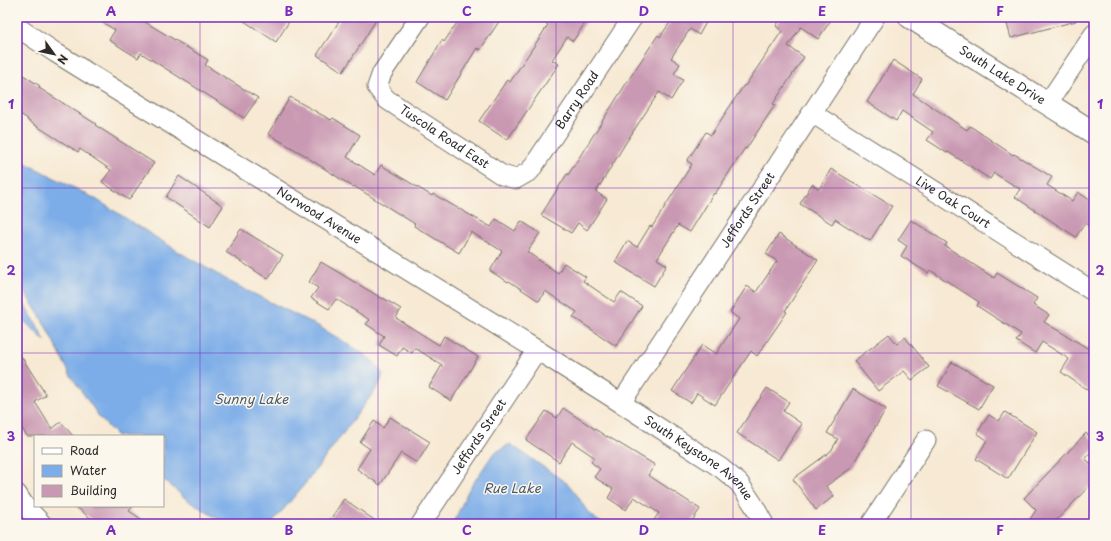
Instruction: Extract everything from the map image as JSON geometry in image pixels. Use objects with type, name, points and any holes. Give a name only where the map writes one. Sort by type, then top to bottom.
[{"type":"street","name":"Tuscola Road East","points":[[420,17],[382,73],[377,87],[386,100],[502,175],[516,179]]},
{"type":"street","name":"Barry Road","points":[[516,179],[530,171],[633,17]]},
{"type":"street","name":"Jeffords Street","points":[[622,402],[875,17]]},
{"type":"street","name":"South Lake Drive","points":[[910,17],[1094,133]]},
{"type":"street","name":"Norwood Avenue","points":[[17,27],[56,53],[622,402]]},
{"type":"street","points":[[1048,103],[1094,34]]},
{"type":"street","name":"Live Oak Court","points":[[812,113],[1094,292]]},
{"type":"street","name":"Jeffords Street","points":[[421,524],[537,350]]},
{"type":"street","name":"South Keystone Avenue","points":[[622,402],[721,468],[739,483],[754,504],[764,524]]},
{"type":"street","points":[[871,524],[926,440]]},
{"type":"street","points":[[17,494],[24,505],[42,524]]},
{"type":"water","name":"Sunny Lake","points":[[17,158],[94,198],[184,255],[236,285],[318,326],[358,350],[375,363],[383,374],[379,385],[309,479],[271,524],[226,524],[186,499],[164,480],[164,435],[116,435],[100,418],[71,376],[43,321],[17,280]]},
{"type":"water","points":[[17,293],[36,323],[45,341],[17,314]]},
{"type":"water","name":"Rue Lake","points":[[510,444],[568,484],[587,511],[598,521],[605,524],[453,524],[468,491],[493,454]]},
{"type":"building","points":[[94,17],[137,17],[208,60],[205,65],[258,98],[244,118],[141,53],[138,58],[109,40],[115,30]]},
{"type":"building","points":[[238,17],[292,17],[276,42]]},
{"type":"building","points":[[342,17],[378,17],[343,72],[317,55]]},
{"type":"building","points":[[461,17],[502,17],[480,50],[477,48],[445,100],[417,82],[442,40],[444,42]]},
{"type":"building","points":[[536,17],[589,17],[573,41],[567,37],[552,60],[559,64],[507,140],[479,121],[507,80],[510,82],[548,25]]},
{"type":"building","points":[[672,17],[709,17],[699,35],[690,29],[671,58],[680,64],[674,74],[683,80],[671,100],[659,92],[596,192],[607,199],[587,230],[578,223],[571,233],[541,215],[658,35],[660,37],[673,18]]},
{"type":"building","points":[[782,17],[833,17],[818,39],[801,27],[788,46],[804,57],[773,104],[775,105],[715,194],[714,193],[690,232],[678,225],[657,259],[667,265],[654,286],[615,262],[627,241],[637,247],[650,226],[652,227],[692,164],[687,161],[706,132],[711,135],[782,31],[776,26]]},
{"type":"building","points":[[1005,17],[1076,17],[1076,21],[1011,38]]},
{"type":"building","points":[[893,60],[922,79],[913,94],[967,130],[970,126],[1013,155],[1014,154],[1052,177],[1047,185],[1072,201],[1078,192],[1094,203],[1094,229],[1085,223],[1076,237],[1015,197],[1020,189],[994,173],[990,179],[927,140],[933,132],[902,111],[896,121],[867,102]]},
{"type":"building","points":[[17,71],[40,86],[39,88],[154,163],[129,200],[102,182],[111,170],[80,149],[78,152],[27,120],[28,119],[17,112]]},
{"type":"building","points":[[290,97],[331,120],[333,118],[360,135],[347,157],[375,175],[381,165],[432,196],[433,194],[491,227],[496,219],[515,231],[521,221],[540,233],[527,252],[558,273],[564,263],[586,277],[583,281],[614,302],[621,292],[642,306],[616,346],[573,317],[577,312],[545,291],[539,301],[509,281],[508,282],[490,271],[502,251],[471,232],[459,253],[414,226],[415,224],[354,186],[353,187],[308,157],[268,134]]},
{"type":"building","points":[[831,169],[892,206],[870,241],[835,219],[832,224],[800,204],[812,184],[819,189]]},
{"type":"building","points":[[179,176],[223,206],[210,227],[166,197]]},
{"type":"building","points":[[911,220],[947,243],[945,246],[994,278],[997,273],[1037,298],[1033,305],[1049,315],[1044,322],[1094,352],[1094,382],[1089,391],[1061,372],[1069,359],[1042,342],[1035,353],[1016,341],[1021,334],[977,306],[979,302],[930,270],[928,273],[901,256],[907,246],[898,240]]},
{"type":"building","points":[[241,229],[283,255],[268,279],[226,252]]},
{"type":"building","points":[[779,234],[818,260],[785,311],[787,312],[757,356],[751,351],[715,405],[697,393],[691,403],[672,391],[702,345],[716,354],[739,319],[730,312],[747,286],[756,292],[777,261],[766,254]]},
{"type":"building","points":[[321,262],[401,309],[396,318],[439,345],[444,336],[478,357],[451,401],[429,387],[442,365],[415,348],[412,353],[402,347],[397,356],[379,345],[384,336],[366,324],[370,320],[336,299],[329,309],[311,298],[318,288],[309,282]]},
{"type":"building","points":[[889,334],[897,344],[905,337],[929,367],[912,380],[904,371],[878,391],[854,361]]},
{"type":"building","points":[[17,350],[46,395],[35,402],[52,429],[61,422],[72,435],[27,436],[17,421]]},
{"type":"building","points":[[952,362],[993,385],[979,409],[938,386]]},
{"type":"building","points":[[767,388],[789,402],[783,411],[802,424],[778,460],[737,433]]},
{"type":"building","points":[[853,389],[886,409],[850,469],[826,486],[834,496],[816,510],[793,479],[831,451],[838,439],[827,433]]},
{"type":"building","points":[[563,408],[607,437],[655,465],[648,475],[700,509],[690,524],[651,524],[659,513],[634,497],[626,510],[608,498],[613,489],[594,477],[600,469],[591,462],[594,457],[572,442],[559,462],[526,440],[546,411],[557,418]]},
{"type":"building","points":[[1005,412],[1037,432],[1008,479],[976,459],[987,440],[977,433],[989,415],[999,421]]},
{"type":"building","points":[[390,417],[430,442],[417,463],[401,453],[380,485],[357,469],[370,449],[360,442],[374,421],[383,428]]},
{"type":"building","points":[[1086,433],[1094,441],[1094,449],[1085,458],[1094,467],[1094,481],[1053,524],[1027,524],[1036,510],[1024,498]]},
{"type":"building","points":[[344,499],[380,524],[327,524]]},
{"type":"building","points":[[76,507],[132,507],[129,511],[149,524],[98,524]]}]
